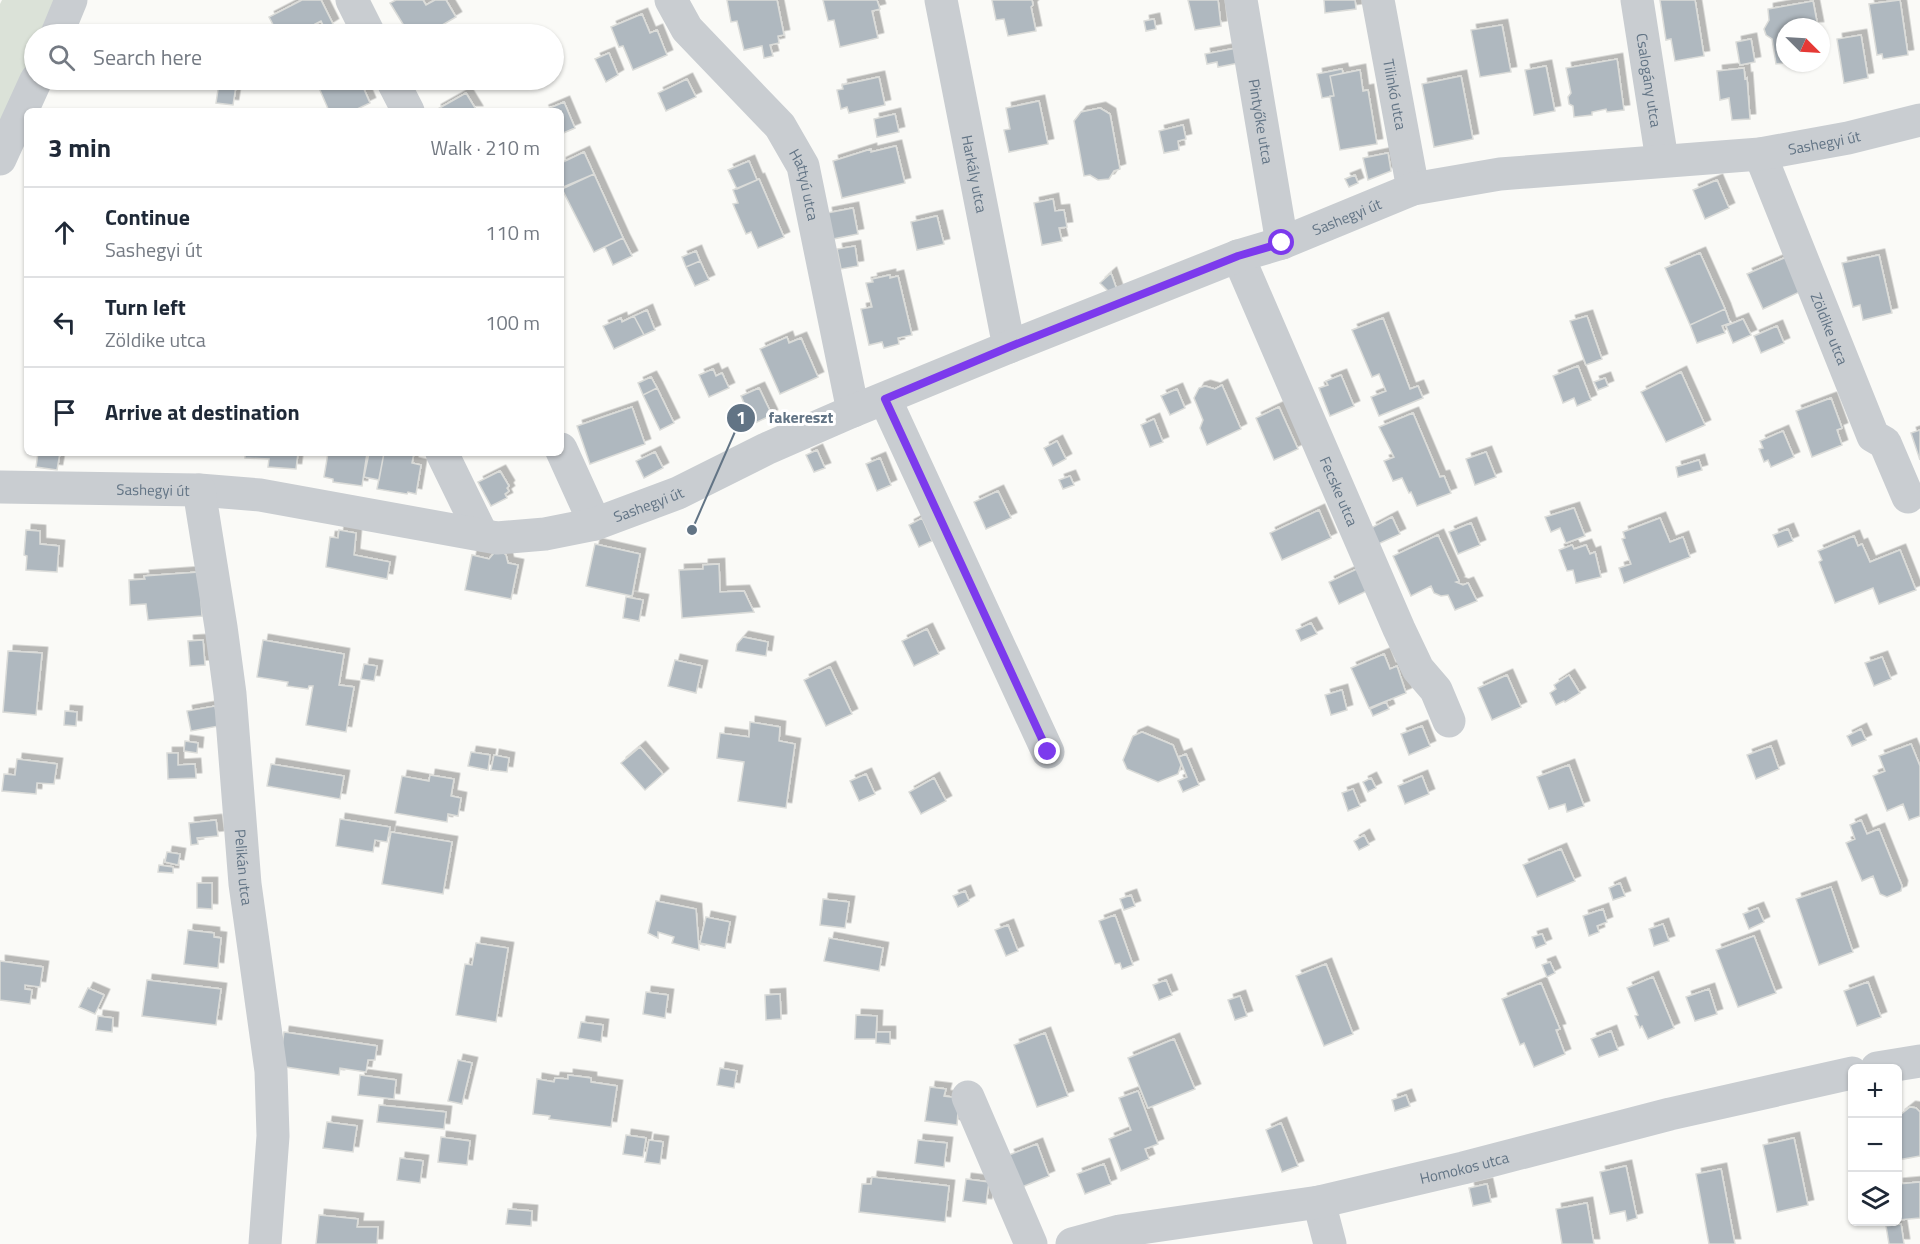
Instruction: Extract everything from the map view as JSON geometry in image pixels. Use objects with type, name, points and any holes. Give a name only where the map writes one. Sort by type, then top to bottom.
[{"type":"street","points":[[61,24],[71,0]]},
{"type":"street","points":[[352,0],[364,24]]},
{"type":"street","name":"Hattyú utca","points":[[671,0],[687,28],[780,126],[803,166],[853,411]]},
{"type":"street","name":"Harkály utca","points":[[941,0],[1009,347]]},
{"type":"street","name":"Pintyőke utca","points":[[1241,0],[1282,243]]},
{"type":"street","name":"Tilinkó utca","points":[[1378,0],[1413,189]]},
{"type":"street","name":"Csalogány utca","points":[[1637,0],[1662,160]]},
{"type":"street","points":[[0,159],[31,90]]},
{"type":"street","points":[[397,90],[406,108]]},
{"type":"street","name":"Sashegyi út","points":[[0,487],[199,490],[260,495],[497,538],[545,534],[595,524],[678,493],[766,449],[853,411],[891,411],[1009,347],[1238,256],[1282,243],[1413,189],[1500,174],[1760,154],[1848,138],[1920,121]]},
{"type":"street","name":"Zöldike utca","points":[[1760,154],[1873,435],[1885,443],[1908,497]]},
{"type":"street","name":"Fecske utca","points":[[1238,256],[1399,629],[1418,669],[1436,690],[1449,720]]},
{"type":"street","points":[[891,411],[1048,752]]},
{"type":"street","points":[[443,456],[482,535]]},
{"type":"street","points":[[564,456],[595,524]]},
{"type":"street","name":"Pelikán utca","points":[[199,490],[229,683],[245,884],[271,1071],[273,1136],[265,1244]]},
{"type":"street","points":[[1898,1064],[1920,1060]]},
{"type":"street","name":"Homokos utca","points":[[1072,1244],[1120,1232],[1319,1202],[1463,1168],[1670,1114],[1848,1074]]},
{"type":"street","points":[[968,1097],[1031,1244]]},
{"type":"street","points":[[1319,1202],[1330,1244]]},
{"type":"shaded area","points":[[2,0],[65,0],[55,24],[24,24],[24,90],[27,90],[0,143],[0,4]]},
{"type":"building","points":[[302,0],[321,0],[333,24],[322,24],[321,21],[315,24],[273,24],[269,17]]},
{"type":"building","points":[[396,0],[423,0],[426,5],[435,0],[446,0],[456,17],[444,24],[403,24],[390,3]]},
{"type":"building","points":[[727,0],[777,0],[784,35],[778,36],[779,43],[770,45],[773,56],[764,58],[762,46],[744,50],[737,21],[731,22]]},
{"type":"building","points":[[823,0],[877,0],[880,9],[872,11],[878,38],[840,47],[834,20],[828,21]]},
{"type":"building","points":[[992,0],[1032,0],[1031,7],[1036,31],[1008,36],[1004,19],[996,20]]},
{"type":"building","points":[[1188,0],[1218,0],[1221,26],[1195,30]]},
{"type":"building","points":[[1324,0],[1355,0],[1356,9],[1325,13]]},
{"type":"building","points":[[1660,0],[1695,0],[1704,56],[1675,61],[1671,39],[1666,40]]},
{"type":"building","points":[[1900,0],[1908,55],[1883,59],[1882,54],[1877,55],[1869,4]]},
{"type":"building","points":[[1813,1],[1816,18],[1776,18],[1776,64],[1772,39],[1766,35],[1764,29],[1769,20],[1768,9]]},
{"type":"building","points":[[642,14],[650,33],[657,30],[667,55],[633,70],[623,46],[619,47],[611,27]]},
{"type":"building","points":[[1154,19],[1156,29],[1146,31],[1144,21]]},
{"type":"building","points":[[1502,25],[1511,72],[1480,77],[1471,30]]},
{"type":"building","points":[[1861,35],[1868,78],[1844,83],[1837,39]]},
{"type":"building","points":[[1751,39],[1755,62],[1740,65],[1736,42]]},
{"type":"building","points":[[1237,48],[1239,63],[1218,67],[1217,62],[1207,64],[1205,54]]},
{"type":"building","points":[[609,53],[618,75],[606,82],[595,59]]},
{"type":"building","points":[[1617,59],[1624,110],[1607,112],[1606,109],[1592,112],[1592,115],[1574,117],[1573,106],[1569,104],[1568,97],[1571,93],[1566,68]]},
{"type":"building","points":[[1546,66],[1555,111],[1534,115],[1525,70]]},
{"type":"building","points":[[1744,68],[1745,79],[1747,78],[1750,119],[1732,120],[1729,98],[1720,100],[1717,71]]},
{"type":"building","points":[[1342,69],[1343,73],[1330,76],[1334,96],[1322,98],[1317,74]]},
{"type":"building","points":[[1360,70],[1363,91],[1368,90],[1377,144],[1340,150],[1330,96],[1334,96],[1330,76]]},
{"type":"building","points":[[1461,76],[1473,139],[1434,147],[1422,84]]},
{"type":"building","points":[[879,77],[885,105],[849,113],[847,107],[841,109],[837,90],[843,89],[842,85]]},
{"type":"building","points":[[687,79],[696,97],[666,111],[658,93]]},
{"type":"building","points":[[218,90],[235,90],[233,105],[216,103]]},
{"type":"building","points":[[320,90],[364,90],[370,103],[359,108],[328,108]]},
{"type":"building","points":[[466,93],[475,108],[440,108]]},
{"type":"building","points":[[1039,101],[1048,144],[1009,152],[1004,130],[1010,129],[1006,108]]},
{"type":"building","points":[[564,102],[575,128],[564,133],[564,108],[550,108]]},
{"type":"building","points":[[1100,108],[1110,114],[1120,169],[1114,171],[1109,179],[1098,180],[1090,175],[1084,176],[1074,121],[1081,112]]},
{"type":"building","points":[[895,114],[899,132],[877,137],[874,119]]},
{"type":"building","points":[[1183,125],[1186,139],[1178,141],[1179,150],[1164,153],[1159,131]]},
{"type":"building","points":[[896,146],[905,183],[842,198],[833,161],[871,149],[871,152]]},
{"type":"building","points":[[584,152],[594,174],[564,187],[564,162]]},
{"type":"building","points":[[1388,153],[1391,171],[1368,180],[1363,158]]},
{"type":"building","points":[[749,161],[757,180],[737,189],[728,170]]},
{"type":"building","points":[[594,174],[623,238],[594,252],[564,193],[564,188]]},
{"type":"building","points":[[1355,175],[1358,183],[1349,187],[1345,179]]},
{"type":"building","points":[[759,179],[784,237],[758,248],[751,232],[746,234],[733,204],[738,203],[733,190]]},
{"type":"building","points":[[1717,180],[1729,208],[1705,219],[1693,190]]},
{"type":"building","points":[[1053,199],[1055,211],[1064,210],[1067,227],[1059,228],[1062,241],[1042,245],[1034,203]]},
{"type":"building","points":[[853,208],[858,234],[833,239],[827,213]]},
{"type":"building","points":[[937,216],[944,244],[917,250],[911,222]]},
{"type":"building","points":[[623,238],[632,256],[613,265],[605,247]]},
{"type":"building","points":[[855,246],[858,266],[841,269],[837,249]]},
{"type":"building","points":[[696,251],[700,261],[686,267],[682,257]]},
{"type":"building","points":[[1700,253],[1725,309],[1690,325],[1665,268]]},
{"type":"building","points":[[1791,255],[1806,289],[1763,309],[1747,274]]},
{"type":"building","points":[[1879,255],[1892,313],[1863,320],[1860,305],[1853,307],[1842,263]]},
{"type":"building","points":[[700,261],[709,280],[695,286],[686,267]]},
{"type":"building","points":[[1111,273],[1117,290],[1111,294],[1100,283]]},
{"type":"building","points":[[890,275],[890,278],[898,276],[912,335],[898,338],[899,344],[884,348],[882,342],[869,345],[861,309],[872,307],[866,283],[873,282],[872,279]]},
{"type":"building","points":[[1725,309],[1730,323],[1722,326],[1725,333],[1697,343],[1690,325]]},
{"type":"building","points":[[647,310],[655,330],[644,335],[634,316]]},
{"type":"building","points":[[634,316],[644,335],[614,349],[603,326],[621,318],[622,322]]},
{"type":"building","points":[[1587,316],[1602,359],[1586,365],[1570,321]]},
{"type":"building","points":[[1383,318],[1410,389],[1418,386],[1423,398],[1379,416],[1371,397],[1386,391],[1379,374],[1372,377],[1352,330]]},
{"type":"building","points":[[1743,319],[1751,335],[1733,343],[1726,326]]},
{"type":"building","points":[[1777,326],[1784,343],[1761,353],[1754,336]]},
{"type":"building","points":[[787,337],[789,343],[801,338],[818,377],[780,394],[760,349]]},
{"type":"building","points":[[1578,366],[1591,400],[1577,406],[1574,398],[1563,403],[1553,376]]},
{"type":"building","points":[[713,369],[716,376],[722,373],[729,388],[709,397],[699,375]]},
{"type":"building","points":[[1681,372],[1705,425],[1666,442],[1641,392]]},
{"type":"building","points":[[1341,375],[1354,406],[1330,416],[1319,388],[1328,385],[1326,381]]},
{"type":"building","points":[[651,377],[657,388],[643,395],[638,383]]},
{"type":"building","points":[[1605,378],[1608,386],[1598,390],[1594,382]]},
{"type":"building","points":[[1222,385],[1241,429],[1207,445],[1200,428],[1203,420],[1194,398],[1199,388],[1205,386],[1215,389]]},
{"type":"building","points":[[657,388],[674,423],[660,430],[643,395]]},
{"type":"building","points":[[759,388],[772,415],[753,424],[741,396]]},
{"type":"building","points":[[1177,389],[1185,408],[1170,415],[1161,396]]},
{"type":"building","points":[[1831,398],[1842,428],[1837,430],[1842,445],[1812,457],[1796,411]]},
{"type":"building","points":[[632,407],[645,444],[590,464],[577,426]]},
{"type":"building","points":[[1279,407],[1298,449],[1274,460],[1256,418]]},
{"type":"building","points":[[1413,413],[1440,477],[1444,476],[1451,493],[1417,506],[1402,478],[1393,481],[1384,461],[1394,457],[1379,427]]},
{"type":"building","points":[[1154,419],[1163,442],[1150,447],[1141,425]]},
{"type":"building","points":[[1920,430],[1920,460],[1911,433]]},
{"type":"building","points":[[1783,431],[1794,457],[1771,467],[1768,460],[1764,462],[1759,449],[1763,448],[1760,441]]},
{"type":"building","points":[[1057,441],[1066,459],[1053,466],[1044,448]]},
{"type":"building","points":[[817,450],[825,468],[814,472],[806,455]]},
{"type":"building","points":[[655,452],[663,468],[644,478],[636,461]]},
{"type":"building","points":[[1486,452],[1496,477],[1475,485],[1466,459]]},
{"type":"building","points":[[38,456],[59,456],[57,470],[36,467]]},
{"type":"building","points":[[245,456],[298,456],[296,469],[268,467],[269,459],[245,458]]},
{"type":"building","points":[[328,456],[367,456],[362,486],[333,482],[333,479],[324,477]]},
{"type":"building","points":[[368,456],[383,456],[379,480],[364,477]]},
{"type":"building","points":[[383,456],[413,456],[412,463],[421,465],[416,494],[377,489]]},
{"type":"building","points":[[880,458],[891,485],[877,491],[866,464]]},
{"type":"building","points":[[1699,460],[1702,470],[1678,477],[1676,467]]},
{"type":"building","points":[[500,471],[509,486],[507,488],[509,491],[505,494],[507,498],[491,506],[478,482]]},
{"type":"building","points":[[1070,476],[1074,485],[1063,489],[1059,480]]},
{"type":"building","points":[[998,491],[1011,518],[986,529],[974,502]]},
{"type":"building","points":[[1574,508],[1585,536],[1566,543],[1560,528],[1551,532],[1545,517]]},
{"type":"building","points":[[1319,510],[1331,538],[1282,560],[1270,533]]},
{"type":"building","points":[[1392,517],[1400,534],[1378,544],[1371,528]]},
{"type":"building","points":[[922,518],[932,541],[919,547],[909,525]]},
{"type":"building","points":[[1660,518],[1670,542],[1683,537],[1690,557],[1624,583],[1619,568],[1631,564],[1622,539],[1625,538],[1623,532]]},
{"type":"building","points":[[1471,523],[1480,545],[1458,554],[1449,532]]},
{"type":"building","points":[[1788,529],[1793,541],[1778,547],[1773,535]]},
{"type":"building","points":[[26,530],[40,531],[40,544],[59,546],[57,572],[26,570],[27,556],[24,555]]},
{"type":"building","points":[[339,530],[356,533],[354,555],[390,562],[387,579],[326,567],[330,537],[338,538]]},
{"type":"building","points":[[1438,535],[1459,581],[1456,582],[1463,585],[1468,583],[1477,601],[1455,610],[1448,595],[1441,596],[1434,593],[1431,586],[1411,596],[1393,556]]},
{"type":"building","points":[[1854,536],[1858,546],[1862,544],[1870,562],[1900,550],[1916,590],[1879,604],[1873,588],[1835,603],[1819,562],[1822,560],[1818,551]]},
{"type":"building","points":[[595,544],[640,554],[632,596],[586,586]]},
{"type":"building","points":[[1572,545],[1574,549],[1586,545],[1590,554],[1595,552],[1601,577],[1576,583],[1573,570],[1567,571],[1559,550]]},
{"type":"building","points":[[502,552],[506,555],[508,563],[518,565],[511,599],[465,590],[472,555],[489,559],[494,553]]},
{"type":"building","points":[[719,564],[720,592],[744,591],[754,612],[682,618],[679,570],[703,569],[703,565]]},
{"type":"building","points":[[1361,567],[1371,589],[1339,604],[1329,582]]},
{"type":"building","points":[[199,572],[202,616],[148,620],[146,604],[130,605],[129,580],[145,579],[144,576]]},
{"type":"building","points":[[626,597],[643,600],[639,621],[623,618]]},
{"type":"building","points":[[1311,623],[1317,634],[1301,641],[1296,630]]},
{"type":"building","points":[[927,629],[939,654],[914,666],[902,641]]},
{"type":"building","points":[[743,637],[768,642],[766,656],[736,651],[737,644]]},
{"type":"building","points":[[203,640],[205,665],[190,666],[188,641]]},
{"type":"building","points":[[263,640],[344,654],[339,685],[354,687],[346,732],[306,725],[313,686],[309,686],[308,689],[287,686],[288,682],[257,677]]},
{"type":"building","points":[[8,651],[42,653],[36,715],[3,712]]},
{"type":"building","points":[[1384,654],[1390,669],[1397,666],[1406,693],[1369,708],[1351,668]]},
{"type":"building","points":[[1882,657],[1891,679],[1874,686],[1865,663]]},
{"type":"building","points":[[675,660],[702,666],[696,693],[668,686]]},
{"type":"building","points":[[364,664],[377,666],[374,681],[361,679]]},
{"type":"building","points":[[830,667],[852,714],[826,726],[804,680]]},
{"type":"building","points":[[1507,675],[1521,707],[1492,720],[1478,688]]},
{"type":"building","points":[[1569,675],[1580,693],[1556,705],[1550,693],[1556,689],[1554,685]]},
{"type":"building","points":[[1342,690],[1347,710],[1331,715],[1325,695]]},
{"type":"building","points":[[1386,702],[1389,709],[1373,716],[1370,709]]},
{"type":"building","points":[[215,706],[219,726],[191,731],[187,711]]},
{"type":"building","points":[[65,711],[77,712],[76,726],[64,725]]},
{"type":"building","points":[[750,722],[780,727],[779,741],[795,744],[786,808],[738,801],[744,762],[717,758],[720,733],[749,737]]},
{"type":"building","points":[[1422,726],[1430,746],[1409,755],[1401,734]]},
{"type":"building","points":[[1861,729],[1866,740],[1852,746],[1847,736]]},
{"type":"building","points":[[1142,732],[1173,745],[1181,765],[1178,774],[1158,782],[1127,769],[1123,760],[1133,736]]},
{"type":"building","points":[[185,741],[198,743],[197,753],[184,751]]},
{"type":"building","points":[[1911,744],[1920,766],[1920,816],[1909,820],[1903,804],[1887,811],[1873,776],[1885,771],[1879,756]]},
{"type":"building","points":[[1771,746],[1779,769],[1756,779],[1747,755]]},
{"type":"building","points":[[640,747],[663,774],[645,790],[621,763]]},
{"type":"building","points":[[471,752],[490,755],[488,770],[468,766]]},
{"type":"building","points":[[167,753],[178,753],[178,765],[195,764],[196,778],[168,779]]},
{"type":"building","points":[[1186,754],[1199,785],[1183,792],[1178,781],[1187,777],[1179,757]]},
{"type":"building","points":[[494,755],[509,758],[507,772],[491,770]]},
{"type":"building","points":[[17,759],[57,764],[54,784],[37,783],[36,794],[2,791],[4,774],[15,775]]},
{"type":"building","points":[[271,764],[344,776],[340,799],[267,786]]},
{"type":"building","points":[[1569,765],[1584,806],[1567,812],[1565,804],[1549,809],[1537,777]]},
{"type":"building","points":[[866,774],[875,794],[859,801],[850,781]]},
{"type":"building","points":[[430,775],[454,779],[451,796],[461,798],[458,816],[448,814],[447,822],[395,813],[402,776],[429,781]]},
{"type":"building","points":[[1422,776],[1429,794],[1405,804],[1398,786]]},
{"type":"building","points":[[934,778],[946,801],[921,814],[909,792]]},
{"type":"building","points":[[1371,778],[1376,788],[1368,792],[1363,782]]},
{"type":"building","points":[[1353,789],[1360,806],[1348,811],[1342,793]]},
{"type":"building","points":[[340,819],[390,827],[387,842],[375,840],[373,852],[336,846]]},
{"type":"building","points":[[216,820],[218,836],[197,838],[198,844],[191,845],[189,823]]},
{"type":"building","points":[[1861,820],[1867,834],[1879,829],[1902,886],[1901,891],[1887,897],[1880,894],[1873,876],[1862,881],[1846,843],[1855,839],[1850,825]]},
{"type":"building","points":[[391,832],[452,842],[443,894],[382,884]]},
{"type":"building","points":[[1364,835],[1369,845],[1359,850],[1354,841]]},
{"type":"building","points":[[1561,849],[1575,881],[1537,897],[1523,865]]},
{"type":"building","points":[[167,852],[180,854],[178,865],[165,862]]},
{"type":"building","points":[[159,865],[173,867],[173,873],[158,872]]},
{"type":"building","points":[[197,883],[212,883],[212,909],[197,908]]},
{"type":"building","points":[[1620,883],[1625,896],[1613,900],[1609,888]]},
{"type":"building","points":[[1831,887],[1853,952],[1819,965],[1796,899]]},
{"type":"building","points":[[965,891],[969,901],[958,907],[953,896]]},
{"type":"building","points":[[1131,895],[1135,906],[1124,910],[1120,899]]},
{"type":"building","points":[[823,899],[849,902],[845,928],[820,925]]},
{"type":"building","points":[[656,901],[696,909],[699,950],[672,943],[674,937],[658,932],[658,938],[648,933]]},
{"type":"building","points":[[1758,908],[1764,922],[1749,929],[1743,914]]},
{"type":"building","points":[[1603,909],[1607,922],[1597,926],[1599,932],[1589,936],[1583,916]]},
{"type":"building","points":[[1115,915],[1133,965],[1122,969],[1120,963],[1115,964],[1099,921]]},
{"type":"building","points":[[706,917],[730,922],[725,948],[700,943]]},
{"type":"building","points":[[1663,924],[1669,941],[1654,946],[1649,929]]},
{"type":"building","points":[[1008,925],[1018,951],[1006,956],[995,930]]},
{"type":"building","points":[[188,930],[214,933],[214,937],[221,938],[218,968],[184,964]]},
{"type":"building","points":[[1542,934],[1546,944],[1536,948],[1532,937]]},
{"type":"building","points":[[1754,936],[1776,993],[1738,1007],[1716,950]]},
{"type":"building","points":[[829,938],[883,948],[879,971],[824,961]]},
{"type":"building","points":[[476,943],[508,948],[496,1022],[456,1015],[465,964],[472,965]]},
{"type":"building","points":[[0,961],[43,967],[40,987],[25,985],[25,989],[32,990],[30,1004],[0,1000]]},
{"type":"building","points":[[1550,962],[1555,973],[1547,977],[1542,965]]},
{"type":"building","points":[[1326,964],[1353,1034],[1324,1046],[1296,976]]},
{"type":"building","points":[[1653,977],[1674,1028],[1648,1039],[1635,1016],[1638,1015],[1627,988]]},
{"type":"building","points":[[147,980],[221,989],[216,1025],[142,1016]]},
{"type":"building","points":[[1166,980],[1172,995],[1159,1000],[1153,985]]},
{"type":"building","points":[[1868,982],[1881,1017],[1857,1026],[1844,991]]},
{"type":"building","points":[[1541,983],[1560,1029],[1556,1030],[1565,1054],[1534,1067],[1524,1043],[1520,1045],[1502,999]]},
{"type":"building","points":[[88,988],[104,995],[95,1014],[79,1007]]},
{"type":"building","points":[[1709,989],[1717,1014],[1695,1021],[1686,997]]},
{"type":"building","points":[[646,992],[668,995],[665,1018],[643,1014]]},
{"type":"building","points":[[780,994],[781,1019],[766,1020],[765,995]]},
{"type":"building","points":[[1240,996],[1247,1016],[1235,1020],[1228,1000]]},
{"type":"building","points":[[856,1015],[877,1016],[876,1039],[855,1039]]},
{"type":"building","points":[[98,1016],[113,1018],[112,1032],[96,1030]]},
{"type":"building","points":[[581,1022],[603,1025],[601,1042],[578,1038]]},
{"type":"building","points":[[1611,1031],[1618,1050],[1599,1057],[1591,1039]]},
{"type":"building","points":[[284,1032],[377,1046],[375,1060],[368,1060],[366,1072],[340,1068],[339,1075],[279,1066]]},
{"type":"building","points":[[876,1032],[890,1032],[890,1044],[876,1043]]},
{"type":"building","points":[[1045,1033],[1068,1096],[1037,1107],[1014,1045]]},
{"type":"building","points":[[1174,1039],[1195,1089],[1148,1108],[1128,1058]]},
{"type":"building","points":[[458,1060],[472,1063],[462,1104],[448,1101]]},
{"type":"building","points":[[720,1068],[737,1071],[734,1088],[717,1085]]},
{"type":"building","points":[[360,1075],[396,1080],[394,1099],[358,1095]]},
{"type":"building","points":[[568,1075],[591,1078],[591,1082],[617,1086],[611,1127],[549,1119],[550,1116],[533,1114],[537,1079],[554,1082],[555,1078],[568,1079]]},
{"type":"building","points":[[930,1087],[946,1089],[944,1096],[959,1098],[957,1125],[925,1121]]},
{"type":"building","points":[[1138,1091],[1158,1144],[1145,1149],[1149,1159],[1121,1171],[1109,1139],[1131,1130],[1119,1098]]},
{"type":"building","points":[[1406,1095],[1410,1106],[1395,1111],[1392,1100]]},
{"type":"building","points":[[379,1105],[446,1112],[444,1129],[377,1122]]},
{"type":"building","points":[[1910,1107],[1920,1112],[1920,1156],[1902,1159],[1902,1113]]},
{"type":"building","points":[[327,1122],[357,1126],[353,1152],[323,1148]]},
{"type":"building","points":[[1281,1123],[1298,1166],[1282,1172],[1266,1130]]},
{"type":"building","points":[[626,1135],[646,1138],[643,1157],[623,1154]]},
{"type":"building","points":[[441,1137],[470,1141],[467,1165],[438,1162]]},
{"type":"building","points":[[1794,1138],[1808,1205],[1777,1212],[1763,1145]]},
{"type":"building","points":[[649,1140],[663,1142],[660,1164],[645,1162]]},
{"type":"building","points":[[918,1140],[947,1143],[944,1167],[915,1163]]},
{"type":"building","points":[[1037,1144],[1049,1176],[1022,1187],[1009,1155]]},
{"type":"building","points":[[400,1158],[423,1161],[420,1183],[397,1180]]},
{"type":"building","points":[[1104,1164],[1111,1184],[1085,1194],[1077,1174]]},
{"type":"building","points":[[1626,1166],[1637,1218],[1627,1221],[1625,1211],[1610,1214],[1600,1172]]},
{"type":"building","points":[[1721,1169],[1735,1244],[1709,1244],[1696,1174]]},
{"type":"building","points":[[872,1177],[949,1186],[945,1222],[859,1212],[862,1184],[871,1184]]},
{"type":"building","points":[[966,1179],[989,1182],[986,1204],[963,1201]]},
{"type":"building","points":[[1920,1182],[1920,1218],[1902,1220],[1902,1184]]},
{"type":"building","points":[[1487,1184],[1491,1202],[1473,1206],[1469,1188]]},
{"type":"building","points":[[1587,1203],[1594,1244],[1562,1244],[1556,1209]]},
{"type":"building","points":[[508,1209],[532,1211],[531,1226],[506,1224]]},
{"type":"building","points":[[319,1215],[358,1219],[357,1227],[378,1227],[377,1244],[316,1244]]},
{"type":"building","points":[[1886,1226],[1901,1226],[1904,1244],[1889,1244]]},
{"type":"place","name":"fakereszt","points":[[692,530]]},
{"type":"route","points":[[1048,752],[885,399],[1238,256],[1282,243]]}]
